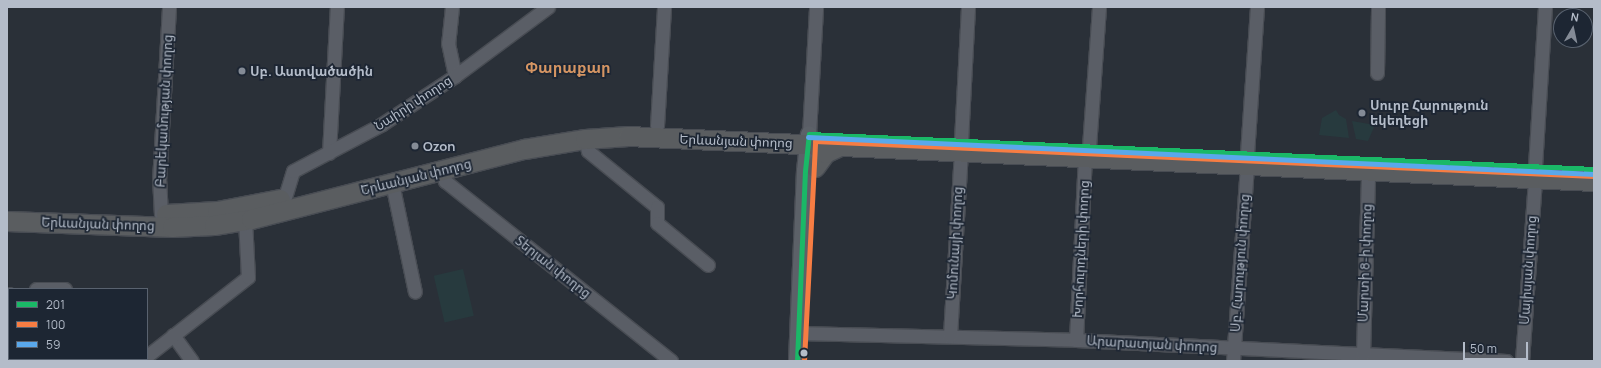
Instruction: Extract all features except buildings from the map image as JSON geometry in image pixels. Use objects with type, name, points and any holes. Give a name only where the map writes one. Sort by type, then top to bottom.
[{"type":"highway","name":"Երևանյան փողոց","points":[[7,210],[161,215],[217,211],[285,198],[539,134],[611,125],[657,126],[961,146],[1535,172],[1594,181]]},
{"type":"highway","name":"Երևանյան փողոց","points":[[7,221],[172,227],[245,220],[524,148],[585,139],[628,136],[812,136],[842,145],[961,146]]},
{"type":"highway","points":[[815,167],[825,153],[842,145]]},
{"type":"highway","name":"Երևանյան փողոց","points":[[1247,159],[1368,171],[1535,172],[1594,169]]},
{"type":"main road","points":[[797,361],[803,333],[815,167],[812,136]]},
{"type":"main road","points":[[807,361],[803,333],[812,136]]},
{"type":"street","name":"Բարեկամության փողոց","points":[[161,215],[159,180],[169,7]]},
{"type":"street","points":[[329,152],[337,7]]},
{"type":"street","points":[[452,7],[448,43],[455,76]]},
{"type":"street","name":"Նաիրի փողոց","points":[[285,198],[291,173],[382,124],[455,76],[548,7]]},
{"type":"street","points":[[657,126],[664,7]]},
{"type":"street","points":[[812,136],[816,7]]},
{"type":"street","name":"Կոմունայի փողոց","points":[[950,336],[968,7]]},
{"type":"street","name":"Խորհուրդների փողոց","points":[[1076,340],[1087,152],[1099,7]]},
{"type":"street","name":"Սբ. Հարություն փողոց","points":[[1233,355],[1257,7]]},
{"type":"street","points":[[1377,73],[1378,7]]},
{"type":"street","name":"Մայիսյան փողոց","points":[[1522,361],[1545,7]]},
{"type":"street","points":[[585,139],[588,151],[657,207],[657,223],[708,265]]},
{"type":"street","name":"Տերյան փողոց","points":[[441,170],[444,181],[671,361]]},
{"type":"street","name":"Մարտի 8-ի փողոց","points":[[1363,355],[1368,171]]},
{"type":"street","points":[[392,183],[415,292]]},
{"type":"street","points":[[148,355],[248,277],[245,220]]},
{"type":"street","name":"Արարատյան փողոց","points":[[803,333],[1076,340],[1233,355],[1363,355],[1506,361]]},
{"type":"street","points":[[173,336],[192,361]]},
{"type":"green space","points":[[1336,110],[1339,115],[1346,119],[1349,138],[1319,135],[1322,118]]},
{"type":"green space","points":[[1352,121],[1375,125],[1368,141],[1356,139]]},
{"type":"green space","points":[[463,269],[474,316],[445,323],[434,276]]},
{"type":"transit line","name":"201","points":[[797,361],[805,171],[809,134],[1594,169]]},
{"type":"transit line","name":"59","points":[[808,137],[1594,174]]},
{"type":"transit line","name":"100","points":[[804,361],[815,141],[1594,176]]},
{"type":"place","name":"Սբ. Աստվածածին","points":[[242,71]]},
{"type":"place","name":"Սուրբ Հարություն եկեղեցի","points":[[1362,113]]},
{"type":"place","name":"Ozon","points":[[415,146]]},
{"type":"district","name":"Փարաքար","points":[[568,68]]}]
